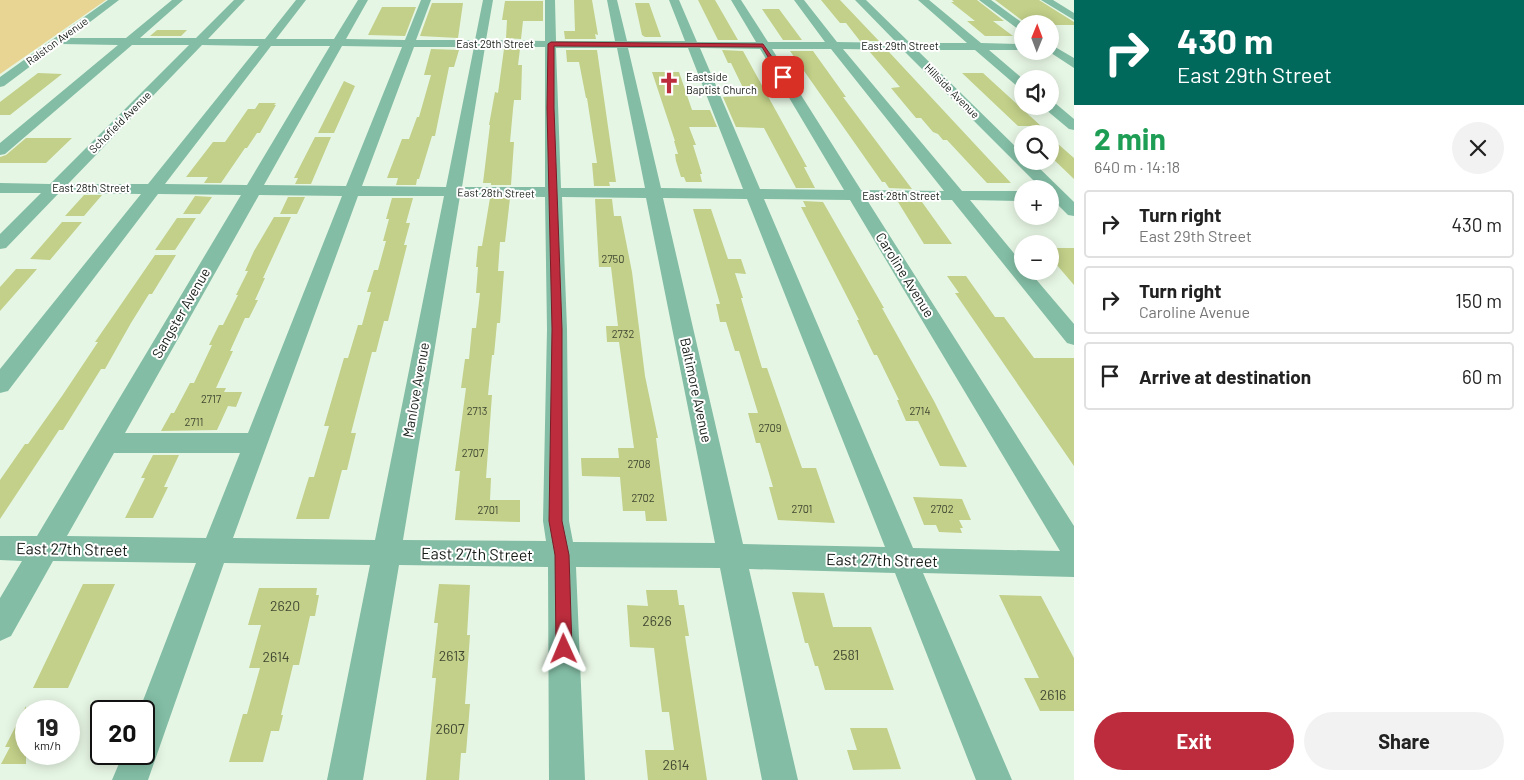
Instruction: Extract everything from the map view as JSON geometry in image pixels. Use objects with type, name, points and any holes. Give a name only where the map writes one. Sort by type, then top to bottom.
[{"type":"street","name":"Ralston Avenue","points":[[0,83],[114,0]]},
{"type":"street","points":[[0,152],[178,0]]},
{"type":"street","name":"Schofield Avenue","points":[[0,244],[240,0]]},
{"type":"street","points":[[0,385],[301,0]]},
{"type":"street","name":"Sangster Avenue","points":[[0,626],[364,0]]},
{"type":"street","points":[[155,714],[292,344],[426,0]]},
{"type":"street","name":"Manlove Avenue","points":[[345,780],[488,0]]},
{"type":"street","points":[[550,0],[557,329],[556,521],[562,555],[567,780]]},
{"type":"street","name":"Baltimore Avenue","points":[[612,0],[780,780]]},
{"type":"street","points":[[674,0],[994,780]]},
{"type":"street","name":"Caroline Avenue","points":[[736,0],[1074,550]]},
{"type":"street","points":[[799,0],[834,46],[1074,338]]},
{"type":"street","name":"Hillside Avenue","points":[[860,0],[1014,152]]},
{"type":"street","points":[[923,0],[1014,77]]},
{"type":"street","points":[[984,0],[1014,21]]},
{"type":"street","points":[[1046,0],[1074,17]]},
{"type":"street","name":"East 29th Street","points":[[57,42],[1014,47]]},
{"type":"street","points":[[1059,47],[1074,47]]},
{"type":"street","points":[[1059,53],[1074,64]]},
{"type":"street","points":[[1059,114],[1074,126]]},
{"type":"street","name":"Hillside Avenue","points":[[1032,170],[1074,211]]},
{"type":"street","name":"East 28th Street","points":[[0,188],[1014,196]]},
{"type":"street","points":[[106,443],[256,443]]},
{"type":"street","name":"East 27th Street","points":[[0,548],[732,556],[1074,564]]},
{"type":"street","points":[[130,780],[136,765]]},
{"type":"shaded area","points":[[0,0],[106,0],[0,74]]},
{"type":"building","points":[[574,0],[592,0],[598,35],[595,34],[596,39],[565,39],[564,31],[575,31]]},
{"type":"building","points":[[698,0],[715,0],[738,40],[718,40]]},
{"type":"building","points":[[821,0],[840,0],[879,41],[860,41],[846,23],[840,23]]},
{"type":"building","points":[[952,0],[977,0],[1004,21],[975,21],[951,2],[954,2]]},
{"type":"building","points":[[995,0],[1039,0],[1074,22],[1074,25],[1059,25],[1059,15],[1015,15]]},
{"type":"building","points":[[505,1],[543,1],[543,21],[523,21],[521,39],[506,38],[507,20],[502,20]]},
{"type":"building","points":[[432,3],[463,3],[458,38],[420,36]]},
{"type":"building","points":[[635,3],[649,3],[661,37],[645,37],[642,35]]},
{"type":"building","points":[[382,7],[416,7],[405,36],[368,35]]},
{"type":"building","points":[[762,9],[779,9],[802,40],[783,40]]},
{"type":"building","points":[[967,21],[993,21],[1013,36],[985,36]]},
{"type":"building","points":[[157,30],[187,30],[181,36],[150,36]]},
{"type":"building","points":[[431,49],[459,50],[454,67],[449,67],[435,136],[432,136],[419,179],[417,179],[416,185],[396,185],[398,178],[387,178],[402,139],[409,139],[417,117],[419,117],[431,75],[424,75]]},
{"type":"building","points":[[504,49],[520,49],[518,65],[522,65],[521,100],[514,100],[510,142],[514,142],[511,185],[491,185],[491,183],[483,183],[489,125],[495,92],[498,93]]},
{"type":"building","points":[[566,50],[597,50],[616,182],[609,182],[610,186],[594,186],[592,163],[597,163],[587,98],[579,62],[567,62]]},
{"type":"building","points":[[722,50],[743,51],[807,167],[804,167],[815,188],[796,188],[764,128],[736,127],[723,97],[747,96],[731,63],[728,63]]},
{"type":"building","points":[[790,51],[813,51],[846,97],[843,97],[912,189],[889,188],[885,182],[882,182]]},
{"type":"building","points":[[869,51],[889,52],[1011,183],[987,183],[947,140],[943,140],[938,134],[933,132],[921,118],[916,118],[891,88],[900,87]]},
{"type":"building","points":[[652,72],[679,72],[692,110],[710,110],[717,127],[689,127],[696,145],[693,145],[702,174],[700,174],[702,182],[686,182],[684,177],[681,177],[676,161],[675,154],[678,154],[675,141]]},
{"type":"building","points":[[38,73],[62,74],[10,115],[0,115],[0,102]]},
{"type":"building","points":[[962,73],[983,73],[1014,101],[1014,115],[1029,115],[1040,125],[1017,125]]},
{"type":"building","points":[[344,81],[355,86],[334,133],[318,133]]},
{"type":"building","points":[[259,103],[276,103],[274,105],[276,105],[260,133],[257,133],[247,148],[245,148],[221,183],[204,183],[208,177],[186,177],[213,142],[225,142],[248,109],[255,109]]},
{"type":"building","points":[[315,137],[331,137],[311,184],[295,184],[298,178],[294,178]]},
{"type":"building","points":[[26,138],[72,138],[46,163],[0,163],[0,157],[6,155]]},
{"type":"building","points":[[1059,145],[1074,158],[1074,179],[1059,165]]},
{"type":"building","points":[[84,195],[102,195],[84,216],[65,216]]},
{"type":"building","points":[[195,196],[212,197],[200,214],[183,214]]},
{"type":"building","points":[[288,197],[305,197],[297,214],[280,214]]},
{"type":"building","points":[[392,198],[413,198],[406,223],[410,223],[404,245],[407,245],[388,321],[384,321],[376,352],[372,352],[351,433],[356,433],[347,470],[342,470],[329,519],[296,519],[309,477],[314,477],[329,426],[324,426],[344,358],[348,358],[358,325],[362,325],[371,292],[367,292],[374,270],[378,270],[386,241],[383,241],[389,219],[386,219]]},
{"type":"building","points":[[490,198],[510,198],[505,242],[500,242],[498,271],[504,271],[500,323],[497,323],[488,395],[492,395],[486,478],[491,478],[490,500],[520,500],[520,522],[455,520],[460,471],[455,471],[466,388],[461,388],[465,359],[469,359],[472,328],[476,328],[480,293],[476,293],[478,246],[482,246]]},
{"type":"building","points":[[595,199],[612,199],[614,216],[621,216],[632,272],[645,376],[658,438],[656,438],[667,521],[646,521],[645,511],[623,511],[620,477],[582,476],[581,458],[619,458],[618,448],[634,448],[619,342],[607,342],[606,326],[618,326],[611,267],[599,267]]},
{"type":"building","points":[[803,201],[823,202],[884,308],[882,308],[934,401],[967,467],[940,466],[918,421],[906,421],[897,400],[899,400],[877,355],[874,355],[857,320],[859,320],[801,207],[806,207]]},
{"type":"building","points":[[898,202],[922,202],[952,244],[924,244]]},
{"type":"building","points":[[693,209],[711,209],[728,259],[741,259],[746,274],[735,273],[762,368],[767,368],[802,468],[816,468],[835,523],[778,520],[769,487],[773,487],[760,443],[756,443],[748,413],[758,413],[739,351],[735,351],[726,322],[720,322],[716,304],[720,304]]},
{"type":"building","points":[[274,217],[291,217],[263,278],[265,278],[255,300],[258,300],[249,318],[245,318],[230,351],[233,351],[216,388],[226,388],[224,392],[242,392],[236,407],[228,406],[217,430],[161,431],[171,413],[174,413],[190,383],[194,383],[219,325],[223,325],[238,295],[236,295],[248,271],[245,271],[254,251]]},
{"type":"building","points":[[177,218],[196,218],[175,250],[155,250]]},
{"type":"building","points":[[62,222],[82,222],[50,260],[30,259]]},
{"type":"building","points":[[1059,248],[1074,248],[1074,285],[1059,268]]},
{"type":"building","points":[[155,255],[176,255],[152,294],[149,294],[105,369],[101,369],[63,430],[59,430],[0,519],[0,480],[62,396],[98,342],[95,342]]},
{"type":"building","points":[[16,269],[37,269],[0,311],[0,287]]},
{"type":"building","points":[[947,276],[966,276],[995,317],[1004,317],[1034,358],[1074,358],[1074,466],[955,293],[959,293]]},
{"type":"building","points":[[153,455],[179,455],[164,487],[168,487],[153,518],[125,518],[145,478],[141,478]]},
{"type":"building","points":[[913,497],[962,499],[971,520],[959,520],[963,528],[960,528],[962,533],[939,532],[936,525],[924,525]]},
{"type":"building","points":[[83,584],[115,584],[68,688],[33,688]]},
{"type":"building","points":[[439,584],[470,585],[467,635],[470,635],[465,704],[470,704],[466,753],[461,753],[459,780],[426,780],[436,678],[432,678],[438,623],[434,623]]},
{"type":"building","points":[[259,588],[317,588],[316,595],[319,595],[315,616],[310,616],[299,665],[293,665],[279,731],[271,731],[263,762],[229,762],[243,714],[247,714],[260,668],[249,668],[261,625],[248,625]]},
{"type":"building","points":[[646,590],[677,590],[679,605],[684,605],[689,636],[685,636],[707,780],[648,780],[645,750],[674,750],[669,712],[662,712],[654,648],[630,647],[627,605],[648,606]]},
{"type":"building","points":[[792,592],[824,593],[833,627],[871,627],[894,690],[825,690],[818,666],[815,666],[808,643],[805,643]]},
{"type":"building","points":[[999,595],[1041,596],[1074,658],[1074,711],[1040,711],[1024,678],[1039,678]]},
{"type":"building","points":[[15,727],[15,764],[1,764],[10,747],[5,747]]},
{"type":"building","points":[[850,728],[887,728],[901,769],[853,770],[847,750],[857,750]]},
{"type":"place","name":"Eastside Baptist Church","points":[[669,83]]},
{"type":"route","points":[[564,649],[562,555],[556,521],[557,329],[550,108],[551,44],[763,45],[783,77]]}]
